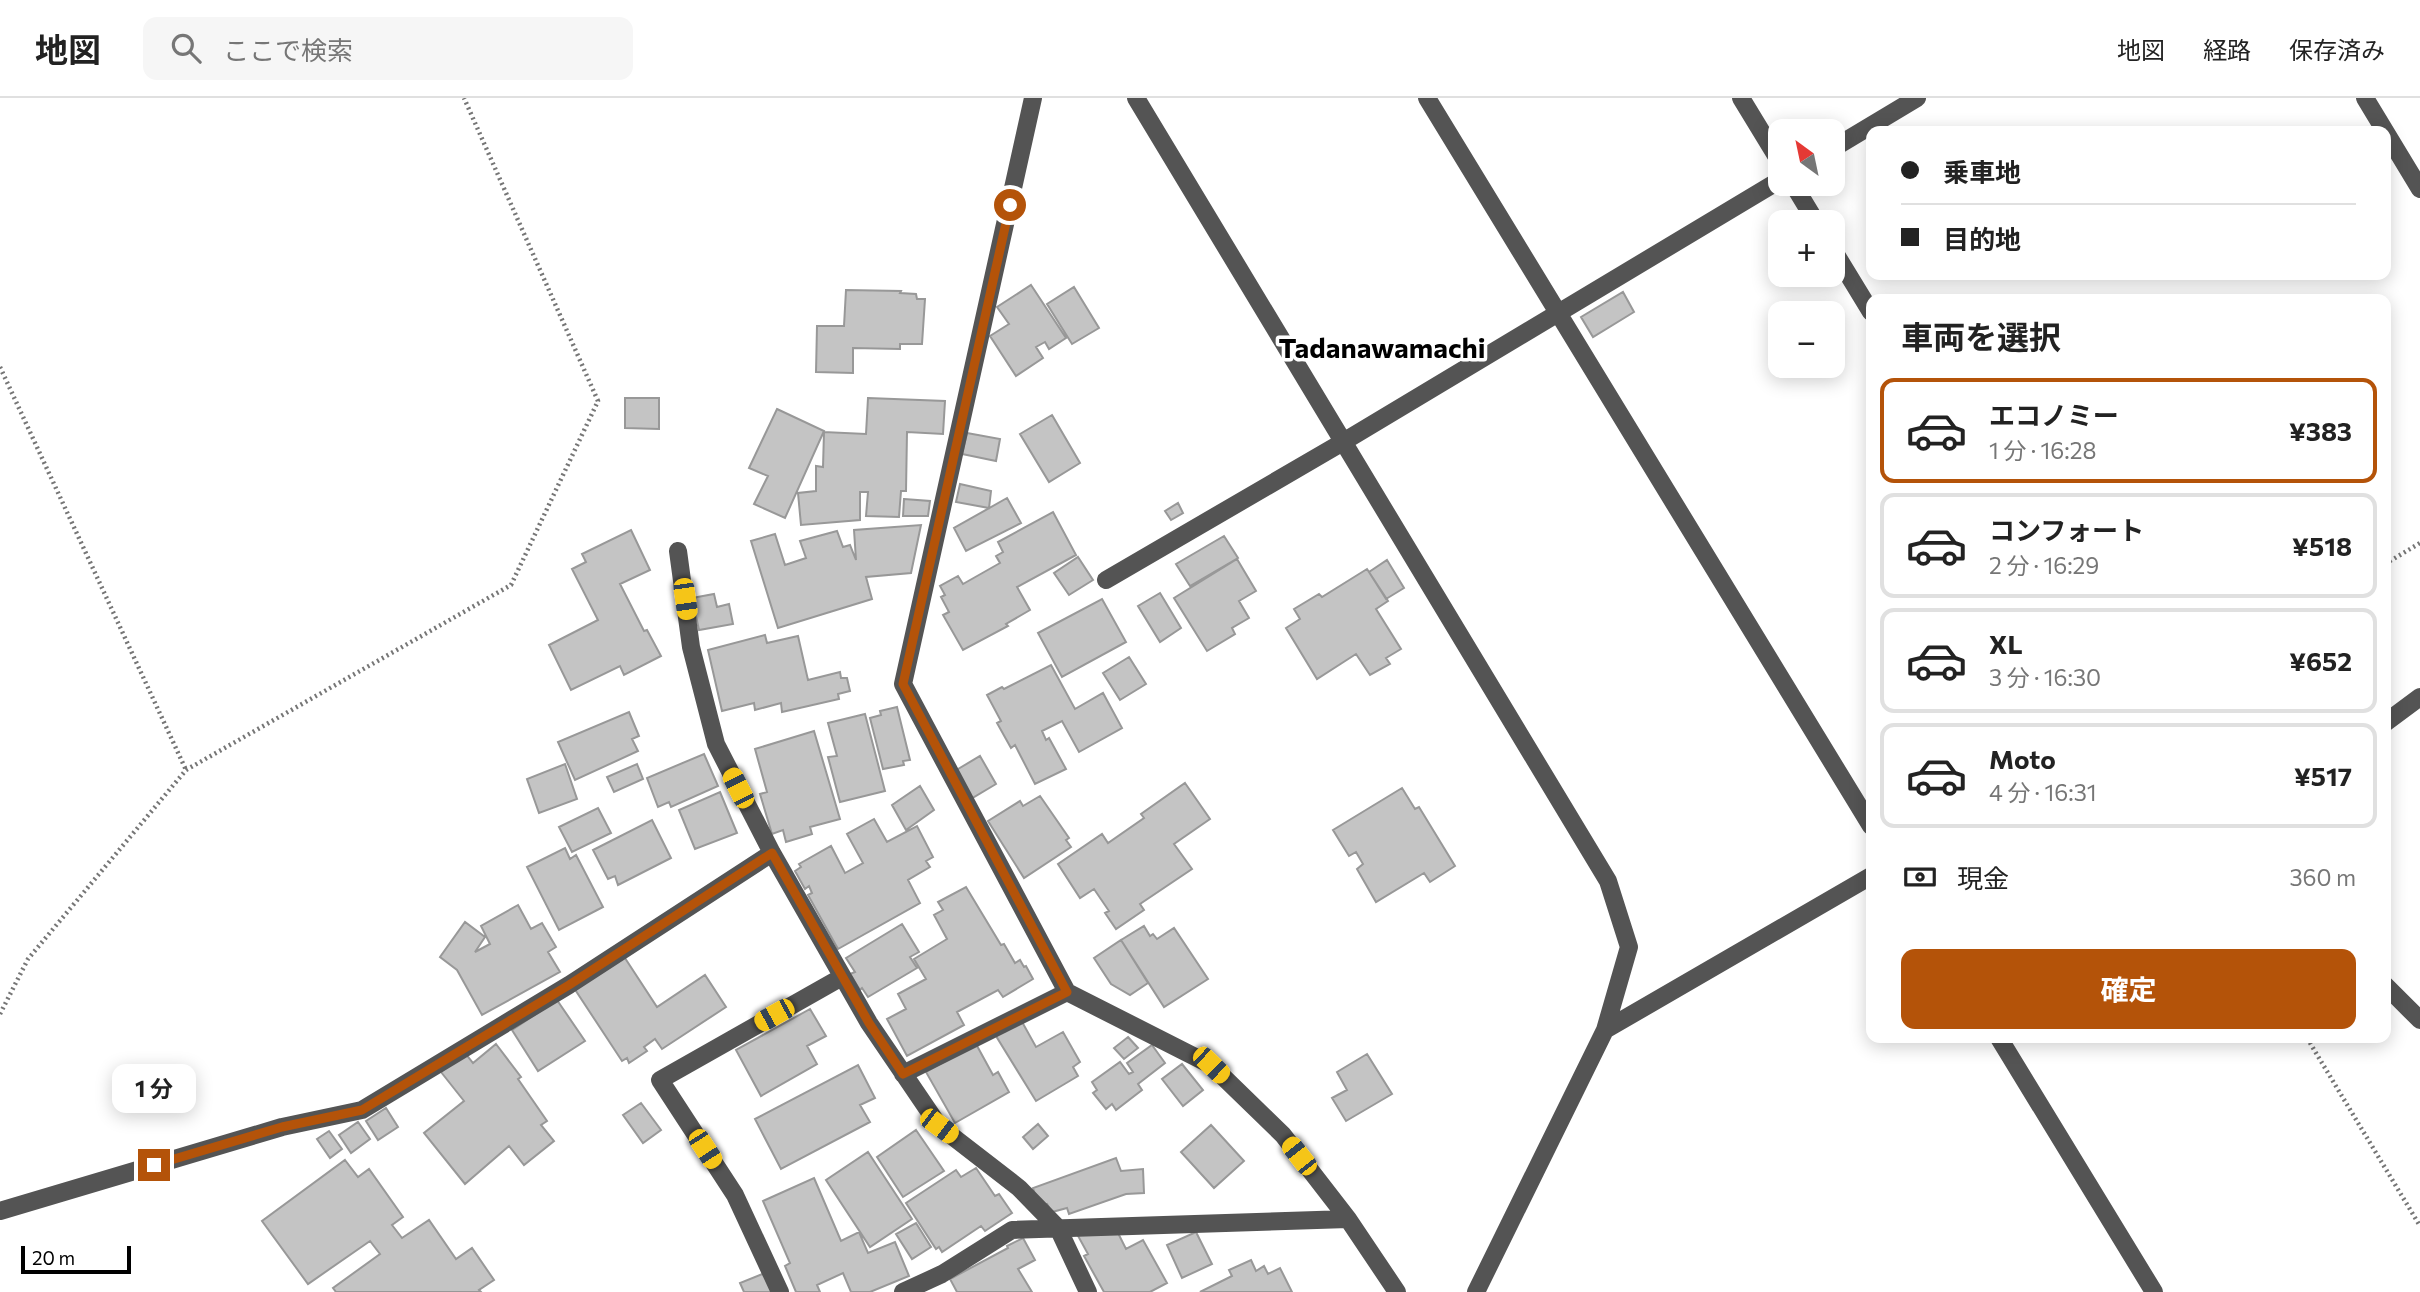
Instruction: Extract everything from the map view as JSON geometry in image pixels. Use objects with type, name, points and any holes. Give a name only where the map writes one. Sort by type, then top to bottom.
[{"type":"street","points":[[1033,98],[903,684],[1067,992],[1211,1065],[1283,1135],[1348,1219],[1397,1292]]},
{"type":"street","points":[[1136,98],[1608,881],[1629,947],[1605,1030],[1476,1292]]},
{"type":"street","points":[[1427,98],[1866,818]]},
{"type":"street","points":[[1741,98],[1768,142]]},
{"type":"street","points":[[1870,126],[1917,98]]},
{"type":"street","points":[[2365,98],[2382,126]]},
{"type":"street","points":[[1845,141],[1866,129]]},
{"type":"street","points":[[2391,141],[2420,188]]},
{"type":"street","points":[[1107,580],[1768,187]]},
{"type":"street","points":[[1845,269],[1866,304]]},
{"type":"street","points":[[678,551],[691,647],[716,744],[772,853],[869,1023],[939,1126],[1019,1188],[1058,1228],[1088,1292]]},
{"type":"street","points":[[2391,719],[2420,697]]},
{"type":"street","points":[[0,1211],[282,1127],[362,1110],[569,985],[772,853]]},
{"type":"street","points":[[1605,1030],[1866,879]]},
{"type":"street","points":[[780,1292],[735,1195],[660,1080],[842,977]]},
{"type":"street","points":[[2391,991],[2420,1020]]},
{"type":"street","points":[[903,1074],[1067,992]]},
{"type":"street","points":[[2002,1043],[2154,1292]]},
{"type":"street","points":[[903,1292],[942,1274],[1012,1230],[1348,1219]]},
{"type":"path","points":[[0,1014],[29,960],[186,770],[511,585],[598,401],[464,98]]},
{"type":"path","points":[[0,367],[186,770]]},
{"type":"path","points":[[2391,560],[2420,543]]},
{"type":"path","points":[[2311,1043],[2420,1226]]},
{"type":"building","points":[[1031,285],[1066,338],[1049,349],[1045,342],[1036,347],[1043,358],[1016,376],[990,336],[1009,324],[997,307]]},
{"type":"building","points":[[1074,287],[1099,328],[1072,344],[1047,304]]},
{"type":"building","points":[[846,290],[901,291],[900,293],[916,294],[917,299],[925,299],[922,344],[900,344],[900,349],[853,348],[853,373],[816,372],[817,326],[844,326]]},
{"type":"building","points":[[1623,292],[1634,312],[1593,337],[1581,317]]},
{"type":"building","points":[[625,398],[659,398],[659,429],[625,428]]},
{"type":"building","points":[[868,398],[945,401],[943,434],[907,432],[906,491],[901,491],[899,517],[866,516],[868,492],[860,492],[860,520],[801,525],[798,493],[816,491],[816,466],[823,467],[824,432],[866,434]]},
{"type":"building","points":[[777,409],[824,431],[785,518],[754,504],[768,476],[749,468]]},
{"type":"building","points":[[1052,415],[1080,463],[1049,482],[1020,434]]},
{"type":"building","points":[[967,433],[1000,439],[996,461],[962,454]]},
{"type":"building","points":[[960,484],[991,491],[989,508],[956,502]]},
{"type":"building","points":[[1007,498],[1021,523],[966,551],[954,528]]},
{"type":"building","points":[[904,499],[930,501],[928,516],[903,516]]},
{"type":"building","points":[[1178,503],[1183,513],[1171,520],[1165,511]]},
{"type":"building","points":[[1053,512],[1076,555],[1017,587],[1030,610],[1006,624],[1008,626],[963,650],[943,615],[949,612],[941,597],[945,595],[940,586],[958,576],[963,584],[1000,563],[996,556],[1003,552],[998,542]]},
{"type":"building","points":[[921,525],[911,573],[866,577],[872,599],[778,628],[751,541],[775,534],[785,565],[806,558],[800,541],[837,531],[843,547],[850,545],[856,560],[854,530]]},
{"type":"building","points":[[631,530],[650,570],[620,584],[644,631],[647,630],[661,656],[624,675],[620,666],[571,690],[549,645],[598,620],[572,569],[586,562],[582,554]]},
{"type":"building","points":[[1224,536],[1238,558],[1190,586],[1176,564]]},
{"type":"building","points":[[1078,557],[1093,580],[1069,595],[1054,573]]},
{"type":"building","points":[[1237,559],[1256,591],[1239,601],[1249,618],[1232,628],[1235,634],[1207,651],[1174,598]]},
{"type":"building","points":[[1387,560],[1404,588],[1386,599],[1369,572]]},
{"type":"building","points":[[1367,569],[1388,601],[1376,609],[1401,649],[1386,658],[1390,664],[1370,675],[1356,654],[1317,679],[1286,628],[1300,619],[1294,609],[1319,594],[1322,597]]},
{"type":"building","points":[[1160,593],[1181,628],[1160,642],[1138,606]]},
{"type":"building","points":[[714,594],[717,607],[729,604],[733,624],[699,630],[692,598]]},
{"type":"building","points":[[1102,599],[1126,642],[1062,677],[1038,633]]},
{"type":"building","points":[[765,635],[767,643],[798,636],[808,680],[840,672],[841,678],[847,678],[850,691],[838,694],[839,699],[782,712],[781,703],[755,710],[754,703],[722,711],[708,650]]},
{"type":"building","points":[[1129,657],[1146,684],[1120,700],[1103,673]]},
{"type":"building","points":[[1051,665],[1075,709],[1103,693],[1122,728],[1079,752],[1062,721],[1042,731],[1046,740],[1049,738],[1066,769],[1035,784],[1015,745],[1011,748],[997,723],[1001,721],[987,695]]},
{"type":"building","points":[[897,707],[910,760],[903,761],[904,765],[883,769],[870,718],[881,715],[880,711]]},
{"type":"building","points":[[629,712],[639,736],[632,739],[638,751],[575,780],[558,742]]},
{"type":"building","points":[[865,714],[885,791],[840,802],[828,757],[837,756],[828,723]]},
{"type":"building","points":[[814,731],[840,819],[810,827],[812,834],[786,842],[783,830],[772,834],[760,794],[767,792],[755,749]]},
{"type":"building","points":[[704,754],[718,786],[671,807],[669,802],[658,807],[647,778]]},
{"type":"building","points":[[980,756],[996,784],[969,800],[953,772]]},
{"type":"building","points":[[565,764],[577,799],[539,813],[527,779]]},
{"type":"building","points":[[637,764],[643,779],[614,792],[607,777]]},
{"type":"building","points":[[1185,783],[1210,819],[1174,844],[1192,869],[1140,904],[1144,910],[1116,929],[1105,913],[1109,911],[1094,889],[1080,898],[1058,864],[1102,834],[1108,843],[1144,818],[1141,814]]},
{"type":"building","points":[[920,786],[934,810],[906,830],[892,805]]},
{"type":"building","points":[[1402,788],[1415,809],[1419,807],[1455,866],[1430,882],[1424,873],[1376,902],[1357,869],[1363,864],[1356,852],[1349,856],[1333,830]]},
{"type":"building","points":[[720,792],[737,833],[695,849],[679,810]]},
{"type":"building","points":[[1040,796],[1069,838],[1066,840],[1071,847],[1024,878],[988,821],[1020,801],[1023,806]]},
{"type":"building","points":[[598,808],[611,833],[572,852],[559,827]]},
{"type":"building","points":[[874,819],[887,842],[917,826],[933,857],[926,861],[930,867],[908,880],[920,903],[838,949],[808,895],[812,893],[809,886],[805,889],[795,871],[801,867],[799,864],[831,846],[845,873],[863,863],[847,834]]},
{"type":"building","points":[[652,820],[671,858],[618,885],[615,876],[608,879],[593,850]]},
{"type":"building","points":[[565,848],[570,859],[576,855],[603,907],[559,930],[527,867]]},
{"type":"building","points":[[966,887],[1001,945],[1004,944],[1015,963],[1020,960],[1024,967],[1026,966],[1033,979],[1003,997],[998,990],[957,1012],[964,1025],[907,1056],[887,1019],[906,1009],[898,994],[926,979],[914,959],[947,939],[934,915],[943,910],[938,902]]},
{"type":"building","points":[[518,905],[531,929],[542,923],[556,947],[548,952],[560,972],[482,1015],[457,970],[440,957],[465,922],[485,937],[475,952],[490,944],[481,926]]},
{"type":"building","points":[[902,924],[919,952],[910,957],[917,968],[868,997],[850,974],[855,972],[846,958]]},
{"type":"building","points":[[1144,926],[1150,936],[1153,934],[1157,939],[1174,928],[1208,979],[1164,1007],[1121,940]]},
{"type":"building","points":[[1121,940],[1148,983],[1130,995],[1111,984],[1094,958]]},
{"type":"building","points":[[623,955],[657,1007],[705,975],[726,1007],[662,1049],[655,1039],[644,1047],[647,1051],[629,1063],[627,1058],[622,1061],[574,988]]},
{"type":"building","points":[[557,1000],[585,1041],[538,1071],[512,1030]]},
{"type":"building","points":[[810,1009],[826,1036],[807,1046],[817,1064],[761,1096],[736,1050]]},
{"type":"building","points":[[1021,1020],[1036,1047],[1063,1032],[1080,1062],[1073,1067],[1078,1076],[1036,1101],[996,1036]]},
{"type":"building","points":[[1128,1037],[1138,1048],[1124,1059],[1114,1048]]},
{"type":"building","points":[[496,1044],[521,1077],[518,1079],[547,1121],[541,1125],[554,1141],[524,1165],[509,1146],[465,1184],[424,1133],[464,1101],[441,1072],[465,1053],[473,1063]]},
{"type":"building","points":[[976,1044],[993,1075],[998,1072],[1009,1092],[955,1123],[926,1072]]},
{"type":"building","points":[[1152,1045],[1165,1063],[1138,1084],[1142,1090],[1116,1110],[1112,1104],[1106,1109],[1093,1093],[1097,1090],[1092,1082],[1120,1062],[1129,1074],[1133,1072],[1127,1063]]},
{"type":"building","points":[[1367,1054],[1392,1094],[1346,1121],[1332,1098],[1347,1090],[1337,1072]]},
{"type":"building","points":[[1182,1064],[1203,1090],[1183,1106],[1162,1079]]},
{"type":"building","points":[[858,1065],[875,1098],[860,1105],[870,1122],[781,1169],[755,1119]]},
{"type":"building","points":[[641,1103],[661,1130],[643,1143],[623,1115]]},
{"type":"building","points":[[386,1108],[398,1127],[378,1140],[366,1121]]},
{"type":"building","points":[[358,1122],[370,1139],[351,1153],[339,1135]]},
{"type":"building","points":[[1038,1124],[1048,1136],[1033,1149],[1023,1137]]},
{"type":"building","points":[[1211,1125],[1244,1161],[1214,1188],[1181,1152]]},
{"type":"building","points":[[916,1130],[944,1171],[903,1197],[877,1157]]},
{"type":"building","points":[[329,1131],[342,1149],[330,1158],[317,1139]]},
{"type":"building","points":[[868,1152],[912,1219],[870,1247],[826,1180]]},
{"type":"building","points":[[1116,1158],[1121,1171],[1143,1169],[1144,1193],[1126,1194],[1069,1214],[1067,1208],[1052,1212],[1047,1204],[1039,1207],[1033,1188]]},
{"type":"building","points":[[345,1160],[358,1177],[369,1169],[403,1217],[392,1225],[402,1238],[429,1220],[456,1259],[472,1248],[494,1280],[479,1290],[481,1292],[336,1292],[333,1288],[380,1254],[370,1241],[308,1284],[262,1221]]},
{"type":"building","points":[[976,1168],[995,1196],[999,1194],[1012,1213],[985,1231],[981,1226],[942,1252],[939,1247],[936,1249],[906,1203],[956,1170],[961,1177]]},
{"type":"building","points":[[814,1178],[841,1241],[859,1232],[868,1253],[895,1242],[909,1276],[870,1292],[851,1292],[843,1273],[817,1285],[820,1292],[796,1292],[785,1266],[790,1263],[763,1201]]},
{"type":"building","points":[[916,1223],[931,1247],[912,1259],[896,1234]]},
{"type":"building","points":[[1196,1232],[1212,1264],[1182,1278],[1167,1245]]},
{"type":"building","points":[[1118,1233],[1126,1249],[1143,1240],[1167,1283],[1150,1292],[1104,1292],[1084,1256],[1088,1254],[1077,1234]]},
{"type":"building","points":[[1023,1238],[1035,1260],[1018,1269],[1032,1292],[957,1292],[950,1279]]},
{"type":"building","points":[[1251,1260],[1256,1271],[1264,1266],[1268,1274],[1280,1268],[1292,1292],[1200,1292],[1232,1276],[1229,1270]]},
{"type":"building","points":[[765,1273],[773,1292],[744,1292],[740,1283]]},
{"type":"district","name":"Tadanawamachi","points":[[1382,348]]},
{"type":"route","points":[[154,1165],[282,1127],[362,1110],[569,985],[772,853],[869,1023],[903,1074],[1067,992],[903,684],[1010,205]]}]
